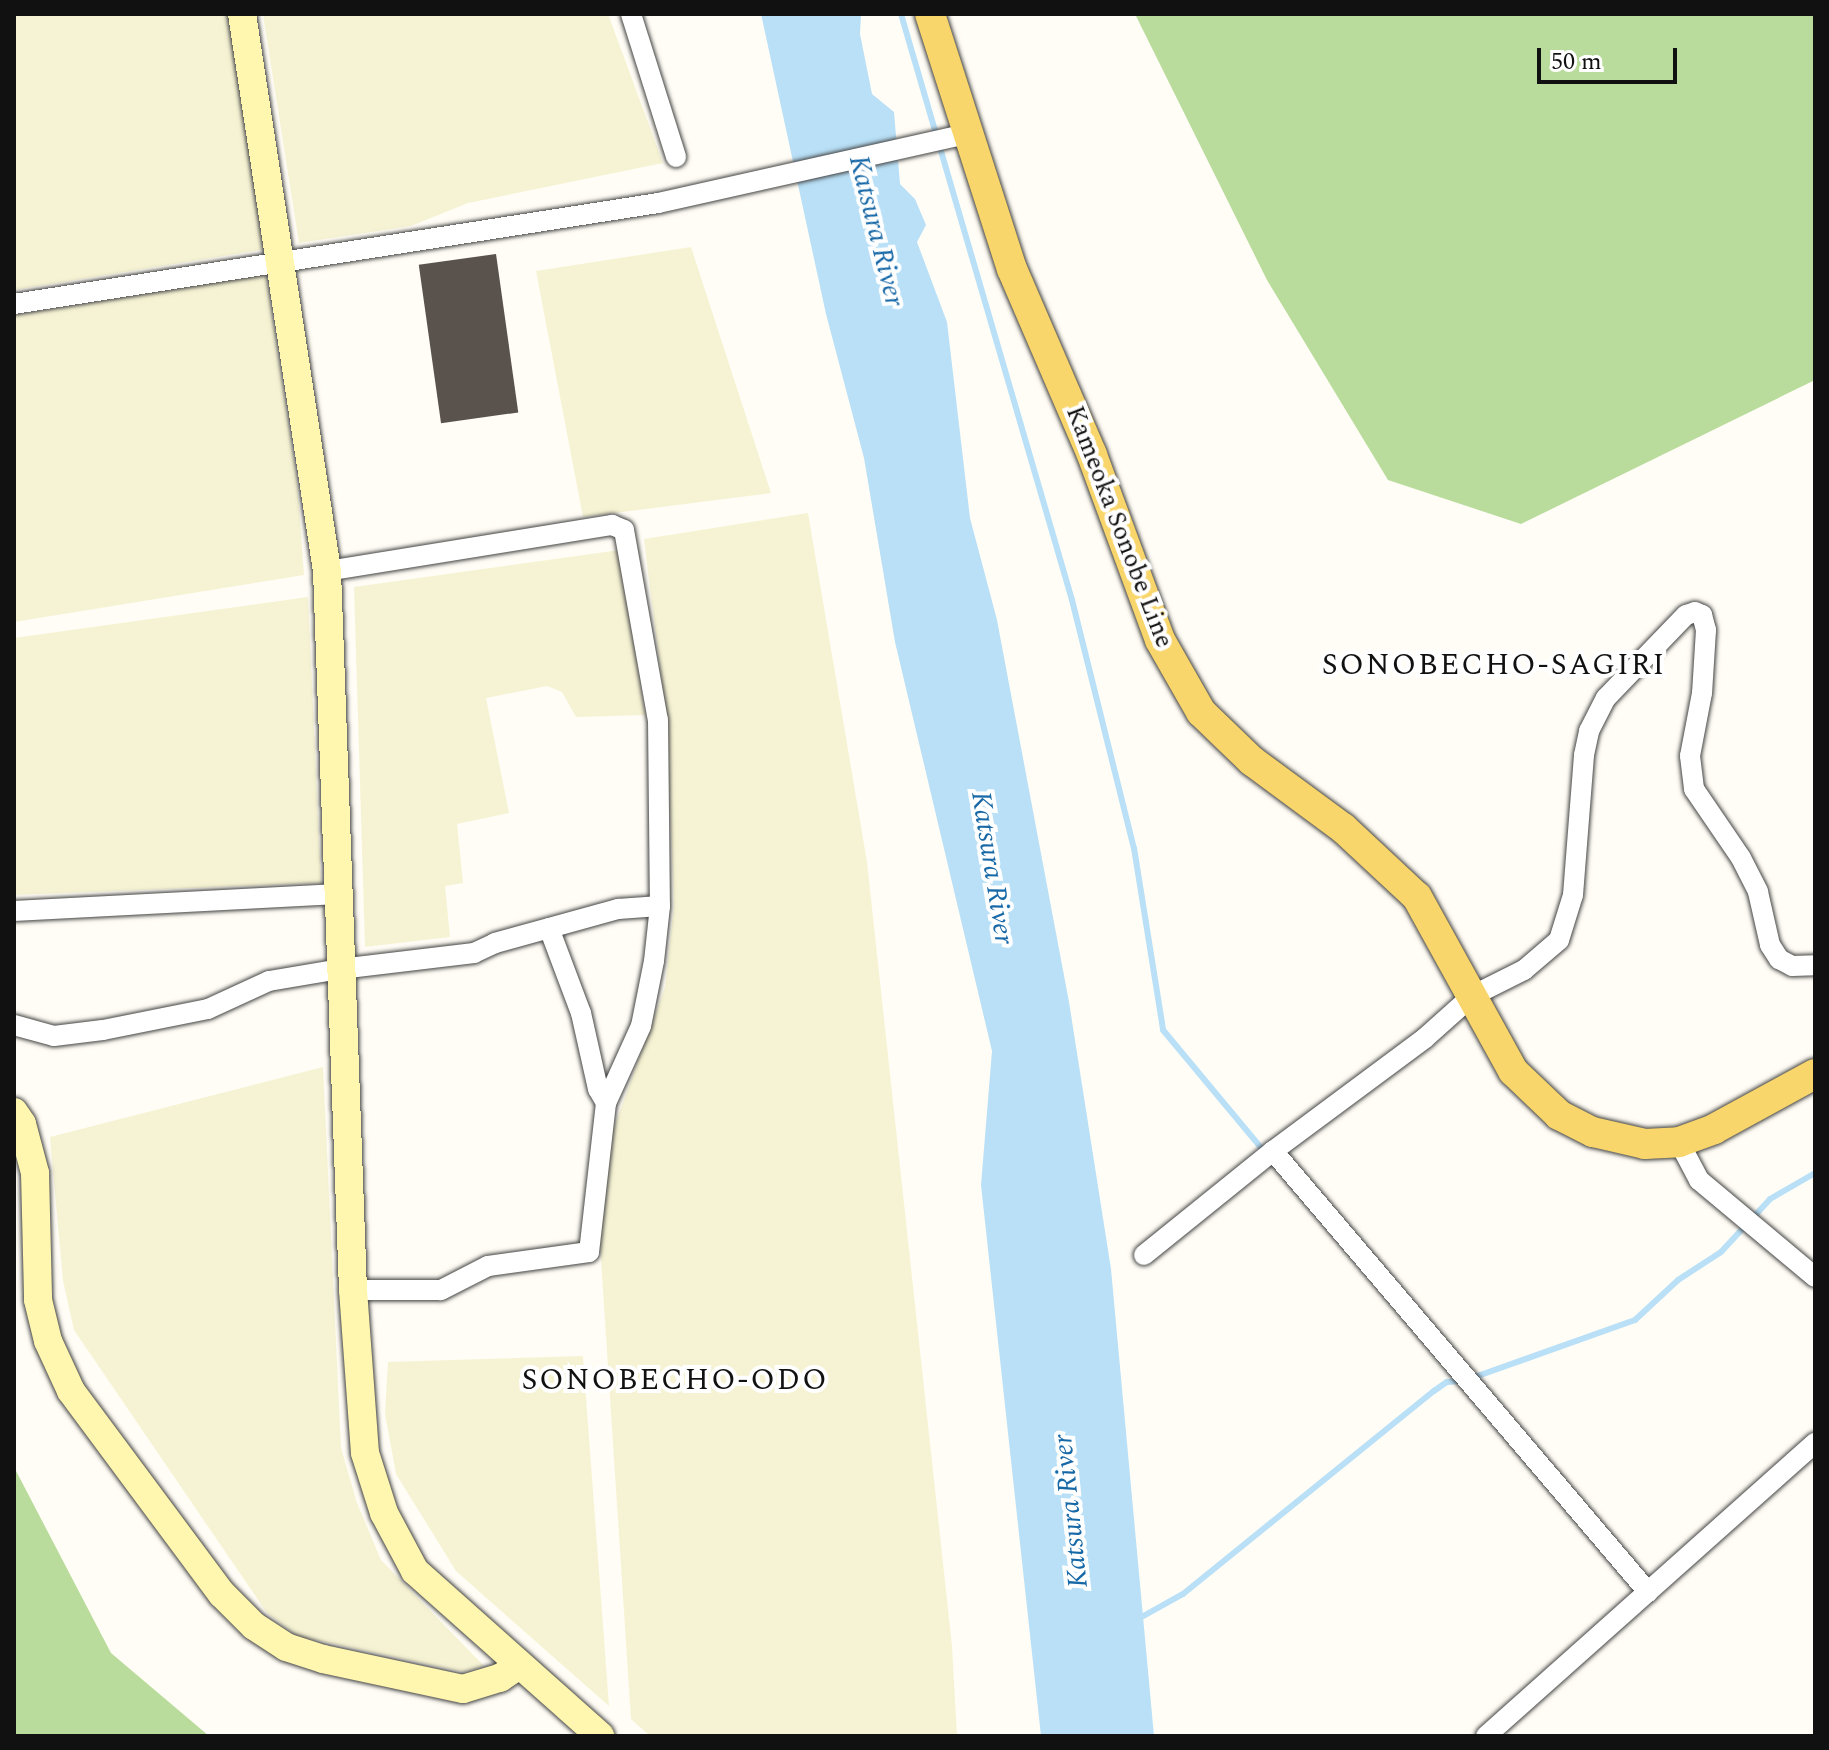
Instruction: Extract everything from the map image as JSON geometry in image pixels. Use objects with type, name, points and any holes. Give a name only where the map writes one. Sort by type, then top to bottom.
[{"type":"main road","name":"Kameoka Sonobe Line","points":[[930,14],[966,134],[1012,269],[1092,455],[1160,640],[1201,712],[1252,761],[1343,828],[1417,897],[1513,1071],[1559,1115],[1593,1132],[1645,1144],[1679,1142],[1714,1129],[1815,1074]]},
{"type":"street","points":[[242,14],[327,571],[353,1290],[365,1453],[384,1513],[415,1571],[600,1736]]},
{"type":"street","points":[[631,14],[676,157]]},
{"type":"street","points":[[14,304],[658,203],[966,134]]},
{"type":"street","points":[[327,571],[612,525],[624,530],[658,720],[660,906],[641,1026],[606,1103],[589,1252],[488,1266],[441,1290],[353,1290]]},
{"type":"street","points":[[1144,1255],[1273,1151],[1425,1038],[1472,996],[1524,970],[1559,940],[1573,895],[1584,755],[1589,731],[1606,698],[1686,615],[1695,612],[1702,615],[1706,630],[1702,693],[1690,756],[1694,789],[1741,858],[1758,892],[1770,945],[1779,959],[1792,966],[1815,965]]},
{"type":"street","points":[[14,911],[338,894]]},
{"type":"street","points":[[18,1032],[54,1036],[193,1012],[208,1009],[269,981],[474,953],[495,943],[618,909],[660,906]]},
{"type":"street","points":[[549,928],[581,1013],[598,1089],[606,1103]]},
{"type":"street","points":[[14,1112],[22,1124],[35,1173],[38,1300],[48,1341],[71,1391],[222,1594],[254,1626],[286,1647],[323,1659],[463,1689],[500,1678],[518,1666]]},
{"type":"street","points":[[1679,1142],[1699,1180],[1815,1277]]},
{"type":"street","points":[[1273,1151],[1648,1592]]},
{"type":"street","points":[[1486,1736],[1815,1443]]},
{"type":"shaded area","points":[[14,14],[230,14],[267,249],[14,290]]},
{"type":"shaded area","points":[[263,14],[608,14],[663,163],[468,203],[411,226],[299,243]]},
{"type":"shaded area","points":[[691,247],[771,493],[583,517],[536,271]]},
{"type":"shaded area","points":[[266,274],[297,481],[304,575],[14,622],[14,315]]},
{"type":"shaded area","points":[[808,513],[867,862],[952,1646],[957,1736],[650,1736],[631,1719],[598,1213],[609,1141],[665,987],[674,905],[667,724],[644,539]]},
{"type":"shaded area","points":[[620,550],[645,715],[576,717],[562,692],[547,686],[486,698],[509,813],[457,824],[463,883],[445,886],[450,937],[365,947],[354,587]]},
{"type":"shaded area","points":[[308,597],[321,883],[14,895],[14,638]]},
{"type":"shaded area","points":[[323,1067],[341,1448],[357,1503],[381,1560],[484,1666],[464,1672],[297,1636],[267,1613],[74,1330],[63,1281],[50,1137]]},
{"type":"shaded area","points":[[583,1356],[609,1706],[456,1571],[396,1474],[385,1414],[388,1362]]},
{"type":"green space","points":[[1135,14],[1815,14],[1815,380],[1521,524],[1388,480],[1267,280]]},
{"type":"green space","points":[[14,1467],[111,1653],[209,1736],[14,1736]]},
{"type":"water","name":"Katsura River","points":[[761,14],[861,14],[860,34],[872,94],[894,112],[900,184],[915,199],[926,225],[917,242],[947,322],[970,518],[997,620],[1069,1002],[1111,1269],[1154,1736],[1041,1736],[981,1185],[992,1051],[895,642],[864,458],[826,314]]},
{"type":"building","points":[[496,254],[518,412],[441,423],[419,265]]},
{"type":"waterway","points":[[901,14],[1072,600],[1134,848],[1163,1030],[1262,1149]]},
{"type":"waterway","points":[[1472,1378],[1635,1320],[1678,1280],[1721,1252],[1770,1199],[1815,1173]]},
{"type":"waterway","points":[[1138,1619],[1183,1594],[1434,1391],[1447,1382],[1461,1381]]},
{"type":"district","name":"SONOBECHO-SAGIRI","points":[[1494,665]]},
{"type":"district","name":"SONOBECHO-ODO","points":[[675,1380]]}]
